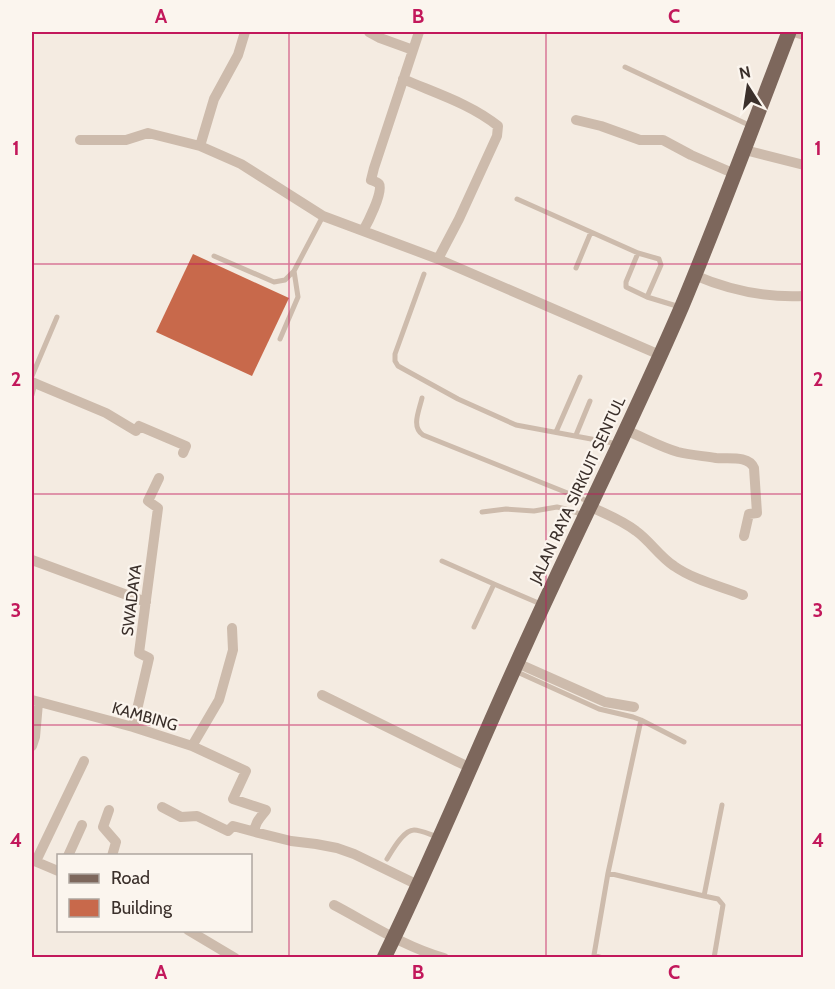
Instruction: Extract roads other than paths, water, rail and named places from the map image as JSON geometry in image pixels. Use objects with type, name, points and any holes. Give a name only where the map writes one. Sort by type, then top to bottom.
[{"type":"main road","name":"JALAN RAYA SIRKUIT SENTUL","points":[[384,957],[543,605],[590,509],[681,308],[745,150],[789,32]]},
{"type":"street","points":[[200,146],[214,99],[238,55],[245,32]]},
{"type":"street","points":[[369,32],[413,50]]},
{"type":"street","points":[[363,231],[380,190],[379,184],[371,181],[371,177],[419,32]]},
{"type":"street","points":[[794,32],[804,35]]},
{"type":"street","points":[[403,79],[458,103],[498,126],[497,135],[438,259]]},
{"type":"street","points":[[576,120],[640,140],[663,140],[735,174]]},
{"type":"street","points":[[80,140],[126,140],[148,133],[200,146],[241,164],[323,216],[438,259],[660,355]]},
{"type":"street","points":[[745,150],[804,165]]},
{"type":"street","points":[[694,275],[720,286],[746,292],[783,297],[804,296]]},
{"type":"street","points":[[33,381],[106,413],[136,430],[139,426],[186,446],[183,453]]},
{"type":"street","points":[[625,430],[671,450],[712,457],[744,459],[751,462],[754,468],[757,513],[749,514],[744,536]]},
{"type":"street","name":"SWADAYA","points":[[133,727],[149,658],[139,652],[158,508],[148,501],[159,478]]},
{"type":"street","points":[[590,509],[618,520],[637,531],[658,553],[677,568],[743,595]]},
{"type":"street","points":[[32,560],[146,602]]},
{"type":"street","points":[[192,746],[219,700],[233,650],[232,628]]},
{"type":"street","points":[[515,667],[605,702],[634,707]]},
{"type":"street","points":[[322,694],[471,768]]},
{"type":"street","points":[[32,746],[35,737],[35,702]]},
{"type":"street","name":"KAMBING","points":[[35,702],[133,727],[192,746],[246,771],[233,799],[266,810],[257,823],[255,832]]},
{"type":"street","points":[[57,871],[34,860],[84,761]]},
{"type":"street","points":[[162,807],[181,817],[197,816],[228,831],[233,826],[291,842],[337,848],[418,885]]},
{"type":"street","points":[[109,810],[103,827],[116,842],[112,854]]},
{"type":"street","points":[[68,854],[82,825]]},
{"type":"street","points":[[334,905],[394,938],[444,957]]},
{"type":"street","points":[[191,932],[235,957]]},
{"type":"lane","points":[[626,67],[753,127]]},
{"type":"lane","points":[[517,200],[638,253],[659,259],[661,263],[647,297]]},
{"type":"lane","points":[[213,256],[274,282],[285,280],[294,271],[323,216]]},
{"type":"lane","points":[[576,268],[591,232]]},
{"type":"lane","points":[[638,253],[626,285],[628,288],[681,308]]},
{"type":"lane","points":[[280,339],[298,297],[294,271]]},
{"type":"lane","points":[[424,274],[396,351],[396,363],[458,399],[506,421],[530,429],[576,435],[619,445]]},
{"type":"lane","points":[[32,395],[33,381],[57,317]]},
{"type":"lane","points":[[556,432],[580,377]]},
{"type":"lane","points":[[422,398],[416,426],[418,432],[590,509]]},
{"type":"lane","points":[[576,435],[590,401]]},
{"type":"lane","points":[[482,512],[506,509],[534,511],[557,507],[590,509]]},
{"type":"lane","points":[[442,561],[543,605]]},
{"type":"lane","points":[[474,627],[494,584]]},
{"type":"lane","points":[[515,667],[599,709],[641,720],[684,742]]},
{"type":"lane","points":[[603,957],[594,956],[608,873],[641,720]]},
{"type":"lane","points":[[704,896],[722,806]]},
{"type":"lane","points":[[387,860],[409,830],[440,837]]},
{"type":"lane","points":[[608,873],[718,899],[723,905],[714,957]]}]
